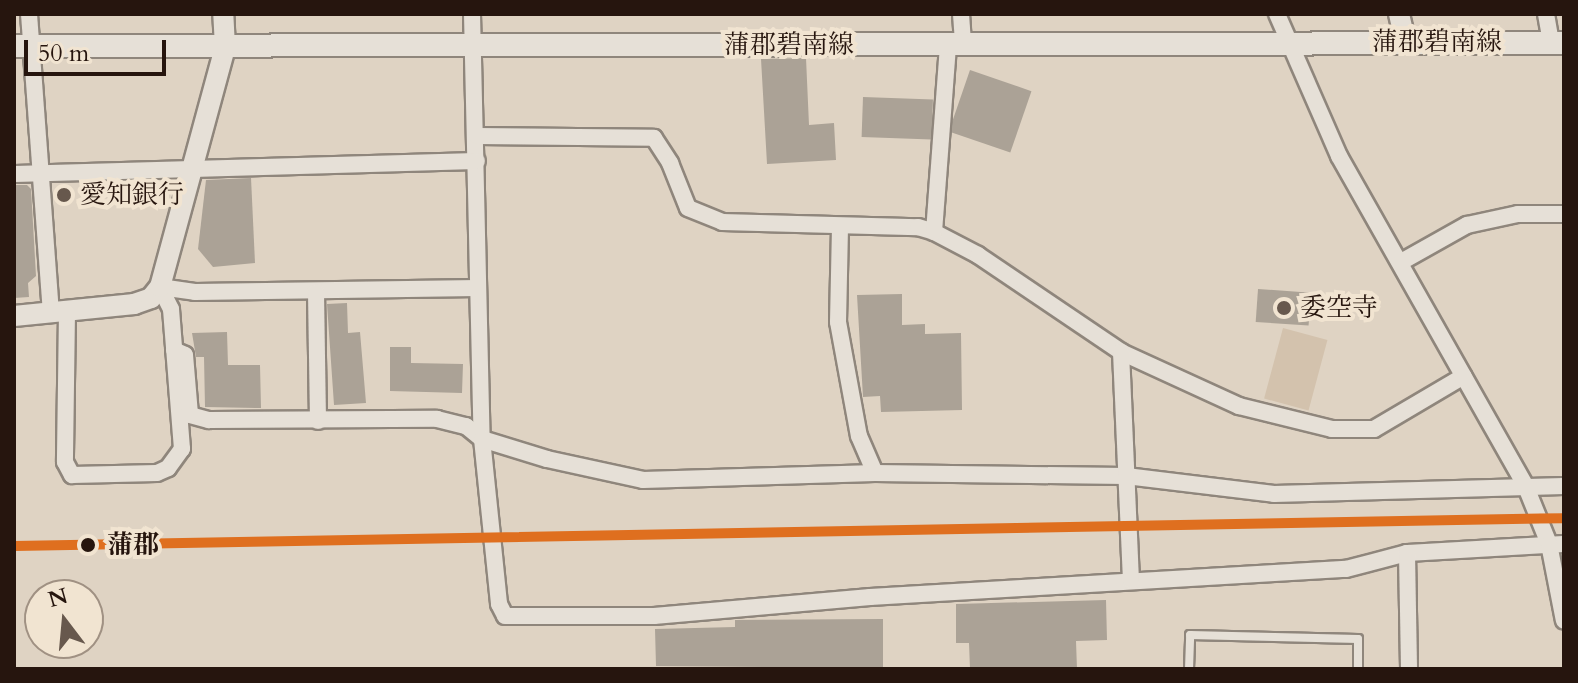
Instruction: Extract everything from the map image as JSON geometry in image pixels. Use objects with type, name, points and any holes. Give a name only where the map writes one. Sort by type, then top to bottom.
[{"type":"main road","name":"蒲郡碧南線","points":[[22,47],[1558,43]]},
{"type":"street","points":[[29,14],[22,47],[59,312],[65,462],[72,475],[157,473],[176,459],[182,449],[171,309],[160,287]]},
{"type":"street","points":[[14,316],[134,304],[151,298],[160,287],[225,47],[223,14]]},
{"type":"street","points":[[472,14],[482,439],[499,604],[505,616],[654,616],[1131,581],[1346,569],[1407,553],[1557,544]]},
{"type":"street","points":[[934,232],[961,14]]},
{"type":"street","points":[[1277,14],[1287,43],[1339,156],[1557,544],[1564,621]]},
{"type":"street","points":[[1399,14],[1405,41]]},
{"type":"street","points":[[1546,14],[1558,43]]},
{"type":"street","points":[[477,136],[654,138],[670,163],[688,208],[722,222],[918,227],[934,232],[978,255],[1121,352],[1239,406],[1332,429],[1374,429],[1464,376]]},
{"type":"street","points":[[14,174],[477,161]]},
{"type":"street","points":[[1401,262],[1467,225],[1518,214],[1564,214]]},
{"type":"street","points":[[840,227],[838,322],[859,436],[875,473]]},
{"type":"street","points":[[160,287],[195,292],[478,288]]},
{"type":"street","points":[[316,292],[318,421]]},
{"type":"street","points":[[174,350],[185,355],[190,415],[209,420],[437,419],[466,426],[482,439],[568,465],[643,480],[875,473],[1126,476],[1274,494],[1564,486]]},
{"type":"street","points":[[1121,352],[1131,581]]},
{"type":"street","points":[[1407,553],[1409,669]]},
{"type":"lane","points":[[1189,669],[1190,635],[1358,639],[1358,669]]},
{"type":"shaded area","points":[[1283,328],[1327,340],[1309,410],[1264,399]]},
{"type":"building","points":[[806,58],[809,125],[834,123],[836,160],[767,164],[761,59]]},
{"type":"building","points":[[970,70],[1031,91],[1010,153],[949,131]]},
{"type":"building","points":[[863,97],[933,99],[932,139],[862,137]]},
{"type":"building","points":[[251,178],[255,263],[213,267],[198,249],[206,180]]},
{"type":"building","points":[[14,185],[27,185],[31,189],[36,276],[28,283],[29,297],[14,298]]},
{"type":"building","name":"委空寺","points":[[1258,289],[1311,293],[1309,326],[1256,322]]},
{"type":"building","points":[[902,294],[902,325],[925,324],[925,334],[961,333],[962,410],[881,412],[880,396],[863,397],[857,295]]},
{"type":"building","points":[[347,303],[348,333],[360,332],[366,403],[334,405],[327,304]]},
{"type":"building","points":[[227,332],[228,365],[260,365],[261,408],[205,407],[204,357],[196,357],[192,333]]},
{"type":"building","points":[[390,347],[411,347],[411,363],[463,364],[462,393],[390,391]]},
{"type":"building","points":[[1106,600],[1107,640],[1076,641],[1077,669],[970,669],[969,643],[956,643],[956,604]]},
{"type":"building","points":[[883,619],[883,668],[656,666],[655,629],[735,627],[735,620]]},
{"type":"transit line","points":[[14,546],[1564,518]]},
{"type":"place","name":"愛知銀行","points":[[64,195]]},
{"type":"place","name":"委空寺","points":[[1284,308]]},
{"type":"place","name":"蒲郡","points":[[88,545]]}]
